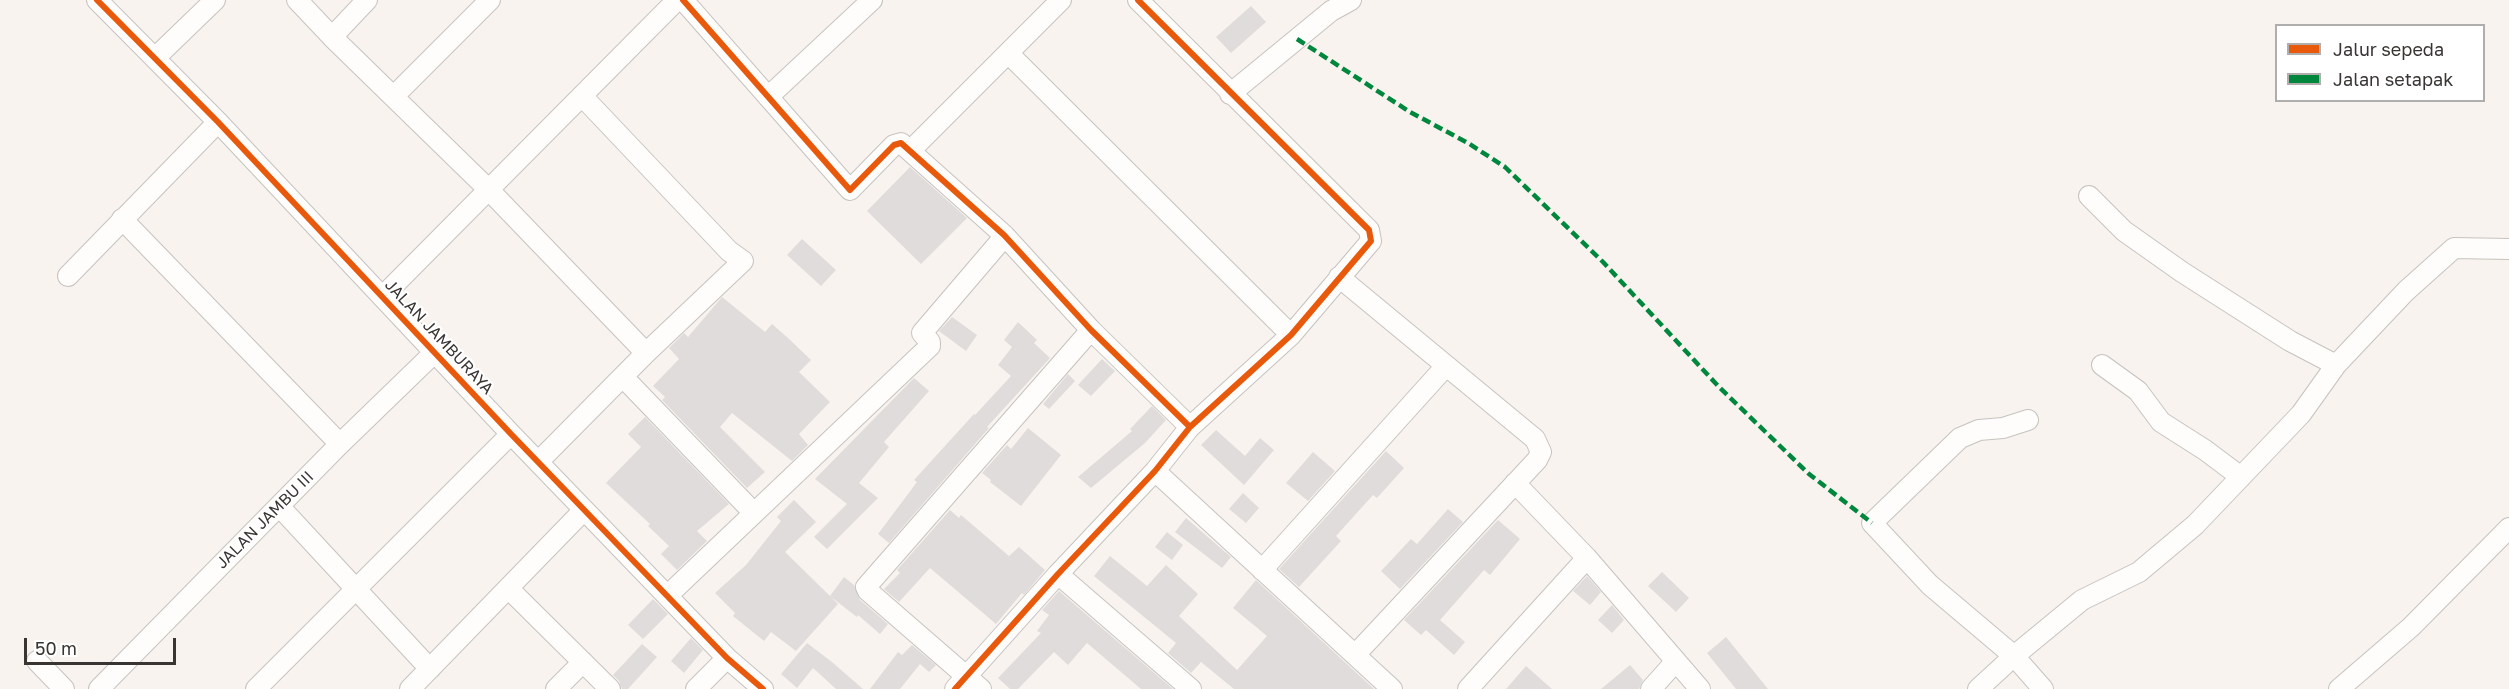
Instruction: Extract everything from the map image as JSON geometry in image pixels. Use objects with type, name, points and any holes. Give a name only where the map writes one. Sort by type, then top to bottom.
[{"type":"street","name":"JALAN JAMBURAYA","points":[[97,0],[218,122],[434,353],[667,596],[727,658],[763,689]]},
{"type":"street","points":[[155,58],[215,0]]},
{"type":"street","points":[[297,0],[488,189],[646,353]]},
{"type":"street","points":[[332,37],[367,0]]},
{"type":"street","points":[[394,96],[490,0]]},
{"type":"street","points":[[383,296],[678,0]]},
{"type":"street","points":[[683,0],[850,190],[894,145],[901,143],[1004,237],[1091,330],[1190,428]]},
{"type":"street","points":[[768,97],[872,0]]},
{"type":"street","points":[[910,151],[1060,0]]},
{"type":"street","points":[[1091,330],[866,586],[868,591],[968,685],[1058,574],[1155,471],[1190,428],[1291,335],[1371,241],[1369,230],[1138,0]]},
{"type":"street","points":[[1230,94],[1331,11],[1352,0]]},
{"type":"street","points":[[1008,53],[1291,335]]},
{"type":"street","points":[[538,462],[646,353],[743,261],[729,251],[582,96]]},
{"type":"street","points":[[68,276],[218,122]]},
{"type":"street","points":[[2089,196],[2124,231],[2182,272],[2290,341],[2336,365]]},
{"type":"street","points":[[122,219],[340,444]]},
{"type":"street","points":[[667,596],[930,346],[930,342],[922,333],[1004,237]]},
{"type":"street","points":[[1978,689],[2082,600],[2139,572],[2195,525],[2301,414],[2336,365],[2406,291],[2454,248],[2509,249]]},
{"type":"street","points":[[1339,277],[1535,439],[1540,446],[1537,459],[1355,655]]},
{"type":"street","name":"JALAN JAMBU III","points":[[99,689],[340,444],[434,353]]},
{"type":"street","points":[[2102,365],[2138,391],[2161,422],[2205,450],[2241,477]]},
{"type":"street","points":[[1262,570],[1446,366]]},
{"type":"street","points":[[623,377],[753,512]]},
{"type":"street","points":[[2028,420],[2003,428],[1979,430],[1960,438],[1872,523],[1930,585],[2014,656],[2043,689]]},
{"type":"street","points":[[256,689],[511,434]]},
{"type":"street","points":[[1155,471],[1392,689]]},
{"type":"street","points":[[1515,483],[1587,558],[1700,689]]},
{"type":"street","points":[[279,506],[430,669]]},
{"type":"street","points":[[411,689],[584,510]]},
{"type":"street","points":[[2339,689],[2410,627],[2509,528]]},
{"type":"street","points":[[1468,689],[1587,558]]},
{"type":"street","points":[[1058,574],[1191,689]]},
{"type":"street","points":[[509,589],[610,689]]},
{"type":"street","points":[[696,689],[727,658]]},
{"type":"street","points":[[1651,689],[1676,661]]},
{"type":"street","points":[[38,662],[64,689]]},
{"type":"street","points":[[556,689],[583,662]]},
{"type":"building","points":[[1251,6],[1266,22],[1231,53],[1216,37]]},
{"type":"building","points":[[910,167],[967,218],[921,264],[867,211]]},
{"type":"building","points":[[802,239],[836,270],[821,286],[787,255]]},
{"type":"building","points":[[722,297],[765,332],[772,324],[811,360],[799,372],[830,402],[799,434],[808,445],[792,461],[732,413],[720,427],[765,472],[747,488],[662,400],[665,397],[653,386],[679,359],[669,348],[684,333],[688,337]]},
{"type":"building","points":[[952,317],[977,335],[966,351],[939,331]]},
{"type":"building","points":[[1018,322],[1037,340],[1034,343],[1050,358],[987,427],[989,428],[889,543],[878,534],[917,482],[914,480],[1011,376],[998,365],[1012,347],[1004,340]]},
{"type":"building","points":[[1102,359],[1115,371],[1091,396],[1078,385]]},
{"type":"building","points":[[1068,374],[1075,381],[1049,409],[1043,404]]},
{"type":"building","points":[[914,378],[929,391],[884,442],[889,447],[859,483],[878,498],[827,549],[814,537],[847,504],[815,479]]},
{"type":"building","points":[[1152,406],[1166,420],[1145,443],[1091,488],[1078,477],[1132,431],[1130,429]]},
{"type":"building","points":[[645,417],[729,504],[697,531],[707,541],[677,570],[661,554],[669,546],[648,526],[650,524],[606,483],[641,447],[628,434]]},
{"type":"building","points":[[1028,428],[1061,455],[1021,506],[982,473],[1007,445],[1011,449]]},
{"type":"building","points":[[1216,430],[1245,456],[1260,438],[1274,450],[1244,485],[1201,445]]},
{"type":"building","points":[[1386,451],[1404,468],[1377,498],[1373,495],[1336,536],[1341,541],[1299,587],[1279,569]]},
{"type":"building","points":[[1313,452],[1335,471],[1308,501],[1286,483]]},
{"type":"building","points":[[1243,493],[1259,508],[1246,523],[1229,509]]},
{"type":"building","points":[[794,500],[816,522],[785,552],[830,596],[844,577],[854,585],[860,600],[888,624],[880,634],[858,615],[857,617],[831,597],[838,604],[796,651],[771,632],[764,641],[733,616],[735,613],[715,593],[746,565],[781,521],[777,517]]},
{"type":"building","points":[[1448,509],[1463,522],[1400,589],[1381,571],[1411,539],[1417,544]]},
{"type":"building","points":[[950,510],[959,518],[961,515],[1009,556],[1019,547],[1045,570],[996,624],[930,568],[899,602],[884,589],[900,573],[897,570]]},
{"type":"building","points":[[1186,518],[1231,557],[1222,568],[1175,532]]},
{"type":"building","points":[[1498,520],[1520,539],[1490,575],[1484,570],[1440,620],[1465,642],[1454,655],[1426,630],[1421,635],[1404,620]]},
{"type":"building","points":[[1167,532],[1183,545],[1172,560],[1155,547]]},
{"type":"building","points":[[1110,556],[1147,586],[1166,565],[1198,594],[1179,616],[1237,670],[1267,636],[1233,608],[1256,580],[1374,689],[1234,689],[1201,662],[1191,673],[1168,653],[1176,643],[1094,576]]},
{"type":"building","points":[[1662,572],[1689,598],[1676,612],[1648,586]]},
{"type":"building","points":[[1587,576],[1601,592],[1590,605],[1573,591]]},
{"type":"building","points":[[1059,591],[1173,689],[1141,689],[1087,643],[1068,665],[1054,652],[1018,689],[1010,689],[998,678],[1041,633],[1037,631],[1049,615],[1042,610]]},
{"type":"building","points":[[653,599],[668,614],[643,639],[628,625]]},
{"type":"building","points":[[1612,605],[1624,620],[1612,633],[1598,620]]},
{"type":"building","points":[[1726,637],[1768,689],[1736,689],[1707,653]]},
{"type":"building","points":[[691,638],[703,650],[684,673],[671,661]]},
{"type":"building","points":[[807,643],[863,689],[836,689],[813,668],[797,688],[781,674]]},
{"type":"building","points":[[642,644],[657,657],[628,689],[622,689],[619,681],[613,675]]},
{"type":"building","points":[[912,645],[936,665],[929,672],[920,664],[900,689],[870,689],[898,652],[902,655]]},
{"type":"building","points":[[1630,665],[1643,680],[1639,689],[1601,689]]},
{"type":"building","points":[[1526,666],[1552,689],[1506,689]]},
{"type":"marked path","points":[[1297,39],[1410,112],[1468,143],[1505,167],[1603,262],[1720,388],[1809,474],[1872,523]]},
{"type":"cycle path","points":[[97,0],[218,122],[511,434],[727,658],[763,689]]},
{"type":"cycle path","points":[[683,0],[850,190],[894,145],[901,143],[1004,235],[1091,330],[1190,427]]},
{"type":"cycle path","points":[[955,689],[1058,574],[1155,471],[1190,427],[1291,335],[1371,241],[1369,230],[1138,0]]}]
